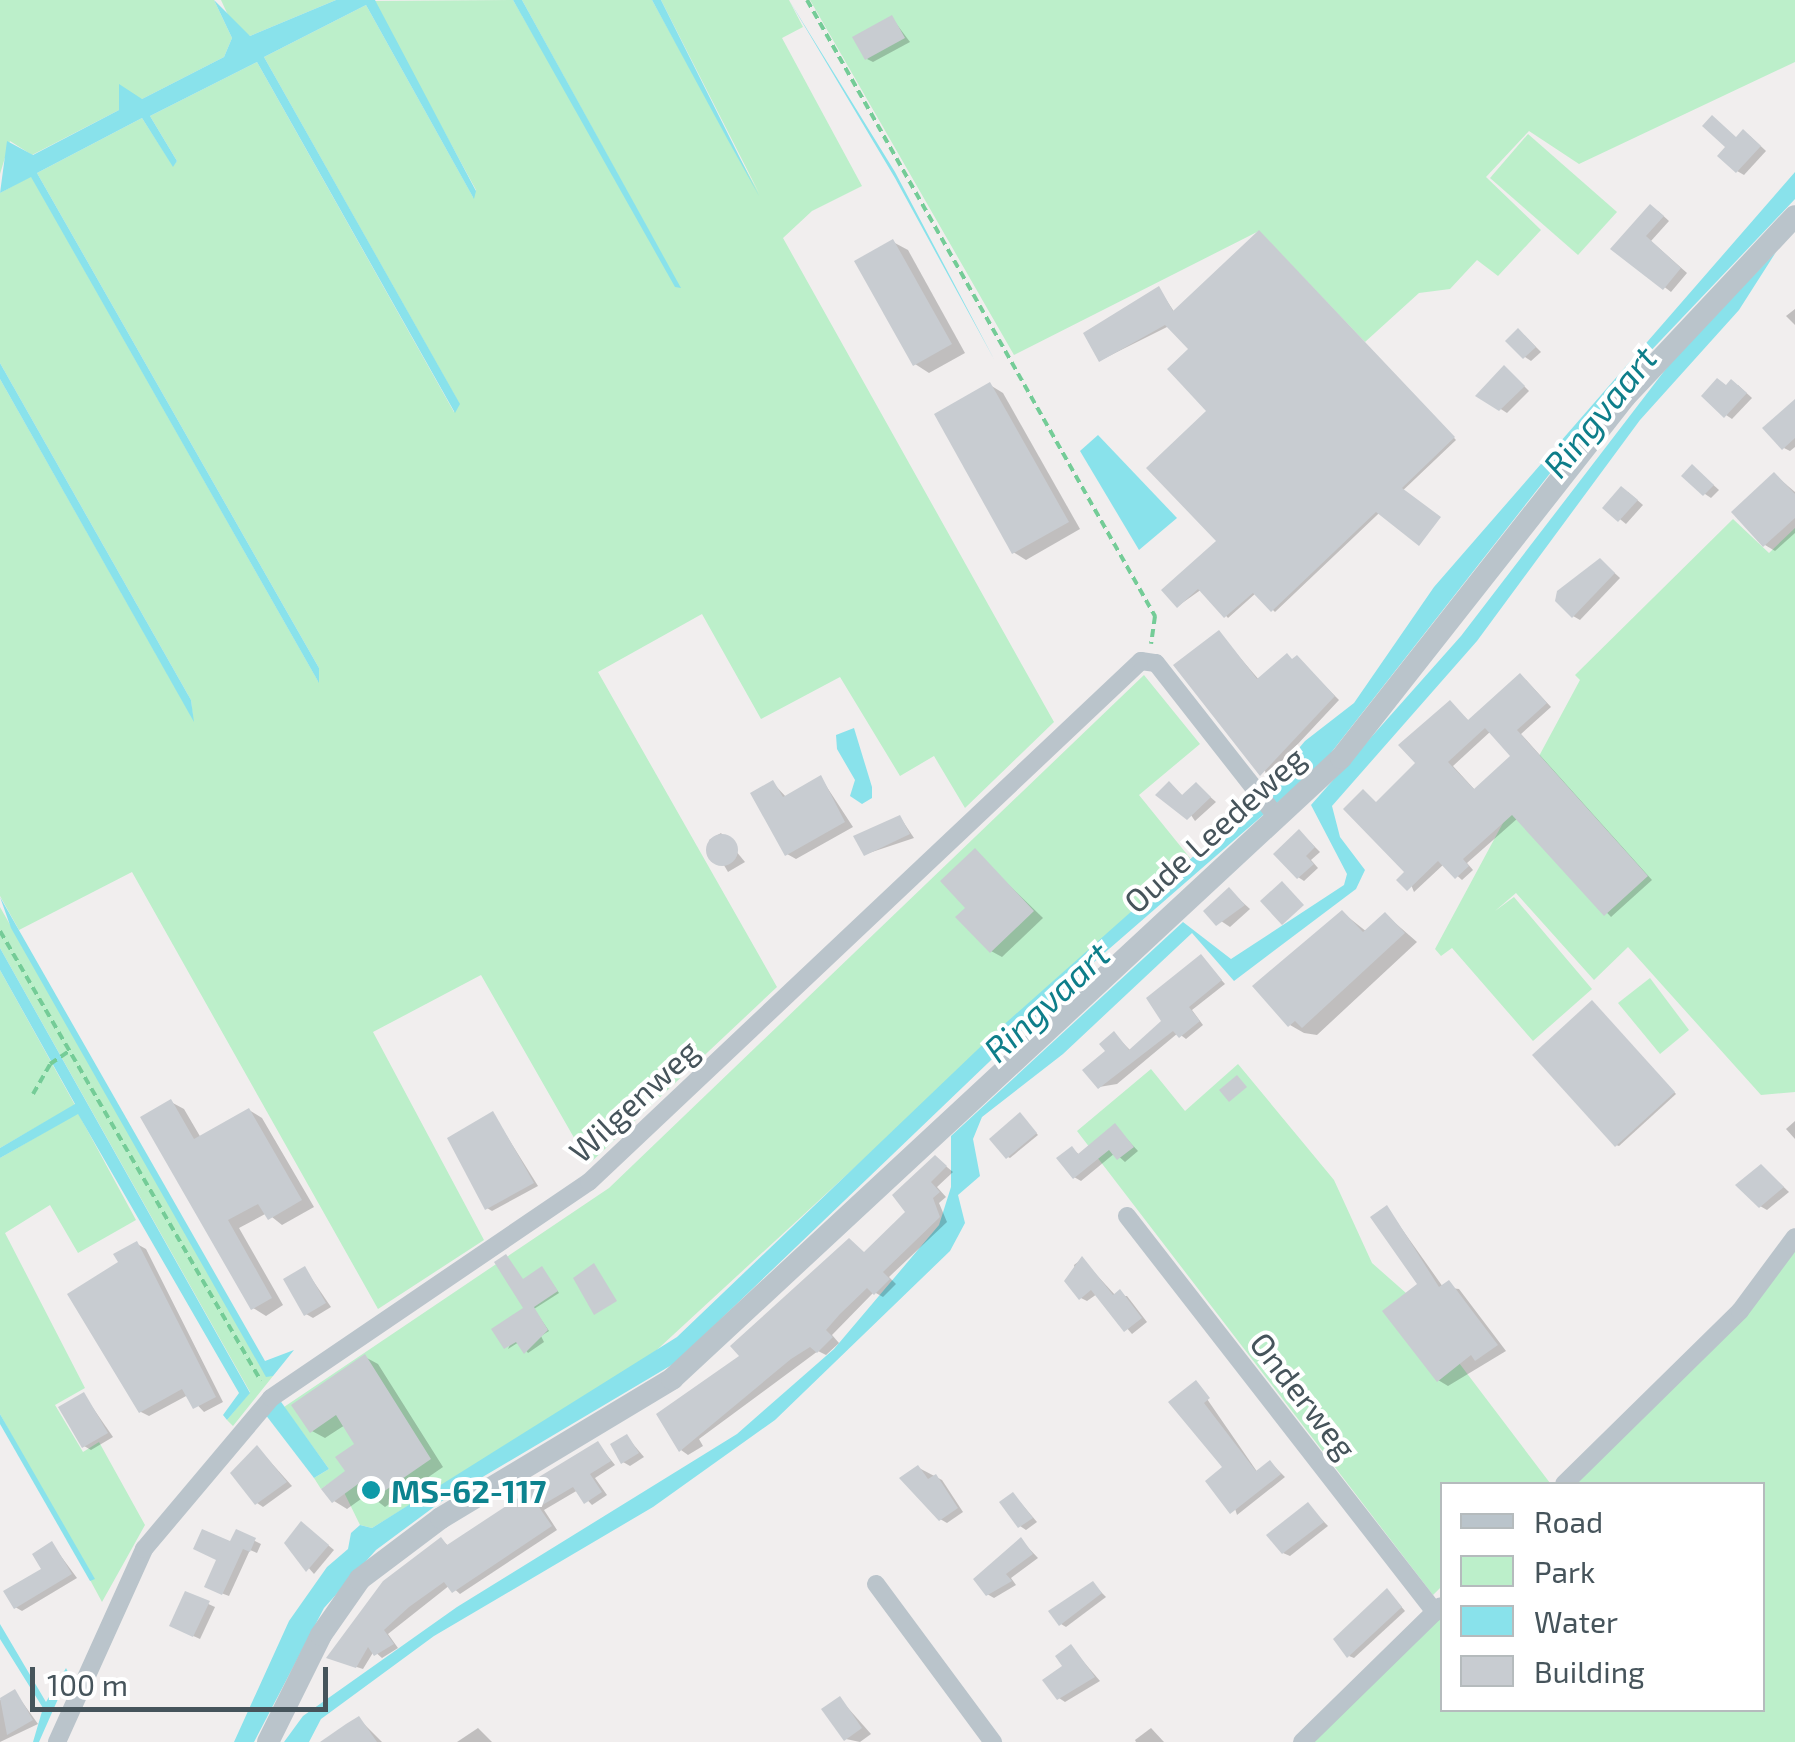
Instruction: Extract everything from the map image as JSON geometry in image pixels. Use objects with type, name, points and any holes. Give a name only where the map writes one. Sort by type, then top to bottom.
[{"type":"street","name":"Oude Leedeweg","points":[[268,1742],[321,1635],[360,1578],[441,1518],[672,1380],[1388,704],[1625,397],[1795,216]]},
{"type":"street","points":[[1148,659],[1274,813]]},
{"type":"street","name":"Wilgenweg","points":[[57,1742],[144,1548],[271,1398],[589,1182],[1148,659]]},
{"type":"street","name":"Onderweg","points":[[1127,1216],[1439,1608],[1302,1742]]},
{"type":"street","points":[[1566,1482],[1740,1312],[1795,1237]]},
{"type":"street","points":[[876,1584],[992,1742]]},
{"type":"path","points":[[807,0],[1154,616],[1148,659]]},
{"type":"path","points":[[0,931],[271,1398]]},
{"type":"path","points":[[33,1094],[50,1064],[68,1052]]},
{"type":"green space","points":[[0,0],[214,0],[232,38],[224,57],[142,99],[120,96],[119,110],[32,155],[10,141],[0,174]]},
{"type":"green space","points":[[221,0],[336,0],[250,36],[233,26]]},
{"type":"green space","points":[[513,0],[680,288],[522,0],[652,0],[759,193],[661,0],[789,0],[803,27],[782,38],[862,186],[812,211],[783,238],[1054,722],[965,808],[934,756],[900,776],[840,677],[761,719],[702,614],[598,672],[777,987],[589,1164],[481,975],[373,1032],[484,1240],[378,1309],[132,872],[19,930],[0,896],[0,379],[193,719],[191,700],[0,363],[0,193],[31,176],[318,681],[319,668],[37,173],[142,118],[173,166],[177,161],[150,116],[257,62],[454,412],[459,403],[264,57],[366,5],[473,197],[476,190],[373,1]]},
{"type":"green space","points":[[810,0],[1795,0],[1795,62],[1579,164],[1529,131],[1486,177],[1541,230],[1498,276],[1477,260],[1450,289],[1419,293],[1365,342],[1259,231],[1014,355]]},
{"type":"green space","points":[[1528,134],[1617,212],[1578,255],[1490,178]]},
{"type":"green space","points":[[1733,519],[1769,553],[1795,528],[1795,1092],[1761,1095],[1628,947],[1594,980],[1516,893],[1495,911],[1514,897],[1592,989],[1533,1041],[1452,948],[1441,956],[1435,949],[1580,680],[1575,675]]},
{"type":"green space","points":[[1144,675],[1200,744],[1139,795],[1190,858],[647,1359],[372,1528],[360,1525],[337,1478],[321,1489],[314,1478],[329,1469],[284,1407],[609,1188]]},
{"type":"green space","points":[[0,907],[266,1376],[273,1376],[233,1426],[227,1420],[250,1392],[0,948]]},
{"type":"green space","points":[[0,970],[75,1105],[0,1148]]},
{"type":"green space","points":[[1650,978],[1689,1030],[1660,1054],[1618,1003]]},
{"type":"green space","points":[[1238,1064],[1334,1180],[1372,1263],[1406,1293],[1549,1482],[1440,1482],[1440,1588],[1433,1595],[1077,1131],[1151,1069],[1185,1111]]},
{"type":"green space","points":[[78,1113],[136,1220],[78,1253],[50,1205],[5,1233],[85,1388],[55,1405],[83,1452],[99,1442],[145,1525],[102,1602],[0,1414],[0,1158]]},
{"type":"green space","points":[[1795,1251],[1795,1742],[1312,1742],[1440,1616],[1440,1712],[1765,1712],[1765,1482],[1577,1482],[1741,1320]]},
{"type":"water","points":[[214,0],[250,36],[336,0],[375,0],[476,191],[474,199],[366,5],[264,57],[460,404],[455,413],[257,62],[150,116],[177,161],[173,167],[142,118],[37,173],[319,668],[319,683],[31,177],[0,193],[7,141],[33,155],[119,110],[119,84],[142,99],[224,57],[232,38]]},
{"type":"water","points":[[513,0],[522,0],[681,288],[675,287]]},
{"type":"water","points":[[652,0],[661,0],[759,196],[729,142]]},
{"type":"water","points":[[789,0],[895,172],[995,361],[895,178]]},
{"type":"water","name":"Ringvaart","points":[[1795,172],[1795,199],[1624,379],[1323,763],[1086,969],[675,1363],[442,1501],[376,1550],[324,1608],[254,1742],[234,1742],[289,1621],[327,1567],[348,1549],[351,1533],[360,1525],[372,1528],[677,1337],[999,1029],[1250,806],[1305,741],[1354,703],[1434,587]]},
{"type":"water","points":[[1776,252],[1739,310],[1640,420],[1477,641],[1332,806],[1340,837],[1365,870],[1356,889],[1234,981],[1192,933],[1063,1054],[982,1117],[973,1139],[980,1176],[958,1195],[965,1223],[950,1251],[775,1420],[653,1507],[434,1636],[321,1719],[309,1742],[284,1742],[303,1716],[457,1607],[737,1434],[834,1349],[939,1225],[951,1187],[951,1136],[1183,922],[1231,959],[1344,885],[1347,874],[1311,805],[1461,636],[1675,357]]},
{"type":"water","points":[[0,363],[191,700],[194,722],[0,379]]},
{"type":"water","points":[[1098,435],[1177,518],[1139,550],[1080,451]]},
{"type":"water","points":[[854,728],[872,787],[872,798],[862,804],[850,796],[855,780],[837,749],[836,735]]},
{"type":"water","points":[[0,897],[265,1361],[294,1350],[273,1376],[266,1377],[11,928]]},
{"type":"water","points":[[0,948],[250,1393],[227,1420],[223,1415],[239,1393],[78,1114],[0,1158],[0,1148],[75,1104],[0,970]]},
{"type":"water","points":[[279,1399],[329,1469],[314,1478],[265,1414]]},
{"type":"water","points":[[0,1414],[95,1579],[90,1581],[0,1424]]},
{"type":"water","points":[[0,1624],[46,1702],[66,1668],[69,1674],[39,1742],[33,1742],[43,1708],[0,1639]]},
{"type":"building","points":[[892,15],[905,38],[865,60],[852,37]]},
{"type":"building","points":[[1712,115],[1736,137],[1743,129],[1761,146],[1736,173],[1717,156],[1725,147],[1702,126]]},
{"type":"building","points":[[1650,204],[1664,216],[1646,236],[1681,268],[1663,290],[1610,249]]},
{"type":"building","points":[[1259,230],[1455,437],[1402,488],[1441,517],[1419,546],[1376,512],[1271,612],[1253,593],[1224,618],[1198,589],[1177,608],[1161,590],[1216,541],[1146,468],[1206,411],[1167,369],[1188,349],[1165,325],[1099,362],[1083,333],[1159,286],[1173,311]]},
{"type":"building","points":[[893,239],[952,344],[913,366],[854,261]]},
{"type":"building","points":[[1518,328],[1536,347],[1523,359],[1505,341]]},
{"type":"building","points":[[1504,365],[1525,386],[1499,411],[1475,396]]},
{"type":"building","points":[[1717,378],[1726,385],[1731,379],[1747,393],[1724,418],[1701,396]]},
{"type":"building","points":[[990,382],[1069,522],[1012,554],[934,414]]},
{"type":"building","points":[[1795,399],[1795,438],[1782,450],[1762,428]]},
{"type":"building","points":[[1692,464],[1714,485],[1703,496],[1681,476]]},
{"type":"building","points":[[1774,472],[1795,494],[1795,518],[1763,547],[1731,512]]},
{"type":"building","points":[[1621,486],[1638,500],[1618,522],[1602,508]]},
{"type":"building","points":[[1600,558],[1615,573],[1572,618],[1555,601],[1557,591]]},
{"type":"building","points":[[1219,630],[1257,679],[1287,653],[1292,659],[1297,655],[1335,696],[1260,776],[1173,665]]},
{"type":"building","points":[[1520,673],[1547,703],[1517,730],[1648,876],[1604,916],[1512,815],[1463,859],[1469,866],[1455,879],[1438,861],[1407,891],[1396,880],[1404,872],[1343,809],[1363,789],[1376,802],[1415,763],[1398,745],[1450,700],[1468,720]],"holes":[[[1485,728],[1510,756],[1474,789],[1448,762]]]},
{"type":"building","points":[[821,775],[845,822],[785,856],[750,793],[773,780],[783,797]]},
{"type":"building","points":[[1169,781],[1182,795],[1196,782],[1211,797],[1187,820],[1155,795]]},
{"type":"building","points":[[900,815],[910,834],[864,856],[853,836]]},
{"type":"building","points":[[1299,829],[1315,847],[1306,856],[1314,864],[1297,879],[1273,854]]},
{"type":"building","points":[[722,834],[733,839],[738,850],[733,861],[722,866],[711,861],[706,850],[711,839]]},
{"type":"building","points":[[975,848],[1034,911],[990,953],[955,917],[965,908],[940,881]]},
{"type":"building","points":[[1282,881],[1304,905],[1282,925],[1260,901]]},
{"type":"building","points":[[1229,887],[1245,905],[1216,926],[1203,911]]},
{"type":"building","points":[[1342,910],[1363,932],[1385,912],[1405,933],[1302,1028],[1295,1021],[1288,1027],[1252,986]]},
{"type":"building","points":[[1201,954],[1222,980],[1189,1007],[1200,1021],[1179,1038],[1173,1031],[1098,1089],[1082,1070],[1105,1051],[1099,1044],[1114,1031],[1129,1050],[1161,1021],[1146,998]]},
{"type":"building","points":[[1592,1000],[1675,1092],[1615,1147],[1532,1055]]},
{"type":"building","points":[[1237,1075],[1247,1087],[1229,1102],[1219,1090]]},
{"type":"building","points":[[171,1099],[194,1139],[249,1108],[302,1200],[268,1220],[258,1204],[228,1220],[272,1298],[251,1310],[140,1117]]},
{"type":"building","points":[[493,1111],[534,1183],[485,1210],[447,1138]]},
{"type":"building","points":[[1020,1112],[1037,1133],[1006,1159],[989,1139]]},
{"type":"building","points":[[1115,1123],[1134,1147],[1117,1160],[1109,1150],[1073,1179],[1056,1158],[1072,1146],[1078,1154]]},
{"type":"building","points":[[935,1155],[947,1166],[931,1182],[940,1192],[933,1198],[940,1217],[883,1272],[890,1279],[874,1295],[867,1288],[840,1314],[826,1330],[833,1337],[817,1353],[810,1347],[791,1359],[679,1452],[656,1414],[739,1356],[730,1346],[849,1238],[864,1252],[905,1212],[892,1195]]},
{"type":"building","points":[[1761,1164],[1784,1187],[1759,1208],[1735,1185]]},
{"type":"building","points":[[1387,1205],[1439,1287],[1449,1280],[1498,1345],[1475,1361],[1471,1355],[1437,1382],[1382,1311],[1417,1284],[1370,1217]]},
{"type":"building","points":[[137,1241],[216,1397],[193,1409],[182,1389],[139,1413],[67,1294],[118,1262],[113,1254]]},
{"type":"building","points":[[506,1254],[523,1279],[542,1266],[558,1291],[534,1307],[548,1330],[524,1354],[516,1342],[504,1349],[491,1329],[523,1308],[494,1262]]},
{"type":"building","points":[[1082,1256],[1113,1295],[1120,1289],[1142,1318],[1124,1332],[1091,1290],[1079,1300],[1064,1281]]},
{"type":"building","points":[[594,1263],[617,1301],[594,1315],[573,1278]]},
{"type":"building","points":[[305,1266],[326,1303],[304,1316],[283,1279]]},
{"type":"building","points":[[365,1354],[431,1459],[370,1501],[358,1484],[332,1503],[321,1489],[345,1471],[335,1457],[354,1444],[336,1415],[310,1433],[291,1405]]},
{"type":"building","points":[[1196,1380],[1210,1398],[1204,1403],[1256,1471],[1270,1460],[1281,1474],[1230,1514],[1205,1481],[1222,1467],[1168,1402]]},
{"type":"building","points":[[84,1392],[108,1433],[82,1448],[58,1407]]},
{"type":"building","points":[[627,1434],[639,1453],[621,1464],[610,1444]]},
{"type":"building","points":[[598,1441],[611,1461],[590,1474],[602,1492],[584,1504],[573,1487],[539,1507],[552,1526],[452,1593],[444,1582],[409,1607],[384,1630],[394,1644],[374,1656],[368,1647],[356,1668],[326,1658],[383,1581],[441,1537],[447,1545],[532,1489],[529,1483]]},
{"type":"building","points":[[257,1445],[287,1482],[255,1505],[230,1473]]},
{"type":"building","points":[[918,1465],[928,1479],[936,1474],[958,1508],[939,1521],[899,1478]]},
{"type":"building","points":[[1013,1492],[1033,1518],[1018,1528],[999,1502]]},
{"type":"building","points":[[1308,1502],[1324,1522],[1282,1554],[1266,1535]]},
{"type":"building","points":[[301,1521],[329,1545],[306,1572],[284,1543]]},
{"type":"building","points":[[202,1529],[230,1541],[236,1529],[256,1538],[250,1552],[243,1549],[222,1595],[204,1587],[216,1560],[193,1549]]},
{"type":"building","points":[[1021,1537],[1033,1554],[1006,1574],[1012,1581],[986,1596],[973,1579]]},
{"type":"building","points":[[52,1541],[72,1574],[14,1609],[3,1591],[41,1569],[32,1554]]},
{"type":"building","points":[[1093,1581],[1102,1593],[1059,1626],[1048,1611]]},
{"type":"building","points":[[1387,1588],[1402,1607],[1347,1658],[1333,1639]]},
{"type":"building","points":[[185,1591],[210,1601],[193,1637],[169,1626]]},
{"type":"building","points":[[1071,1644],[1095,1677],[1057,1700],[1042,1680],[1062,1666],[1055,1656]]},
{"type":"building","points":[[15,1689],[33,1720],[7,1735],[0,1698]]},
{"type":"building","points":[[840,1696],[862,1728],[844,1741],[821,1709]]},
{"type":"building","points":[[359,1716],[377,1742],[320,1742],[346,1724]]},
{"type":"place","name":"MS-62-117","points":[[371,1490]]}]
